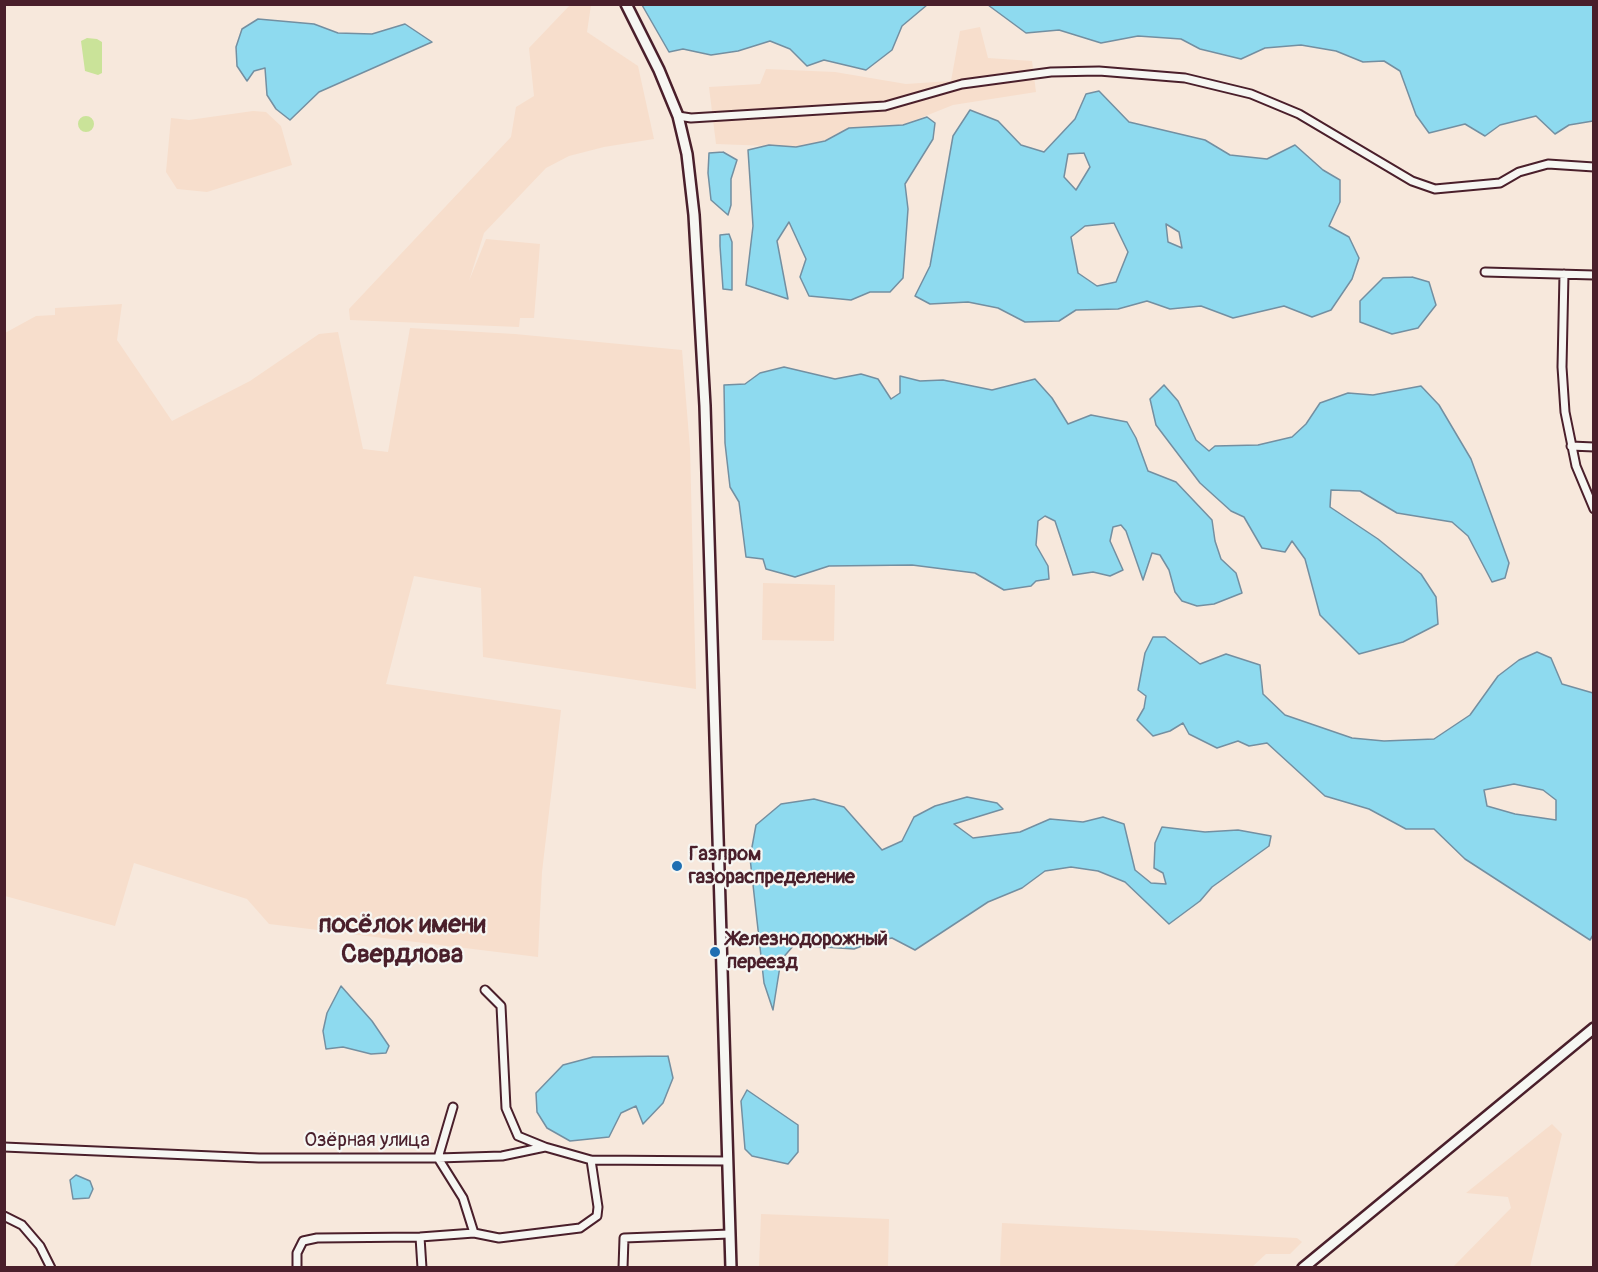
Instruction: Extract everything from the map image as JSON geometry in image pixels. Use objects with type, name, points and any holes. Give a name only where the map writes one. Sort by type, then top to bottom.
[{"type":"main road","points":[[626,4],[659,70],[678,116],[692,193],[703,345],[731,1268]]},
{"type":"main road","points":[[1304,1268],[1593,1028]]},
{"type":"street","points":[[678,116],[691,118],[885,106],[962,84],[1051,72],[1099,71],[1185,78],[1251,94],[1299,114],[1412,182],[1435,189],[1500,183],[1519,172],[1548,164],[1593,167]]},
{"type":"street","points":[[1485,272],[1593,275]]},
{"type":"street","points":[[1564,274],[1562,367],[1565,412],[1571,446],[1593,509]]},
{"type":"street","points":[[1571,446],[1593,447]]},
{"type":"street","points":[[485,990],[501,1006],[506,1108],[518,1136],[545,1147]]},
{"type":"street","points":[[453,1107],[438,1158],[463,1198],[474,1233]]},
{"type":"street","name":"Озёрная улица","points":[[4,1147],[259,1158],[438,1158],[502,1156],[545,1147],[591,1160],[728,1161]]},
{"type":"street","points":[[297,1268],[297,1253],[303,1241],[317,1238],[420,1237],[474,1233],[499,1238],[580,1228],[597,1216],[598,1207],[591,1160]]},
{"type":"street","points":[[4,1216],[22,1225],[40,1246],[51,1268]]},
{"type":"street","points":[[623,1268],[624,1238],[730,1234]]},
{"type":"street","points":[[420,1237],[422,1268]]},
{"type":"shaded area","points":[[570,5],[591,5],[587,32],[638,66],[654,139],[604,147],[569,156],[546,168],[484,233],[469,281],[486,239],[540,244],[534,318],[520,318],[519,327],[350,320],[349,309],[511,137],[516,107],[534,96],[529,48]]},
{"type":"shaded area","points":[[980,27],[988,58],[1032,61],[1036,92],[953,105],[903,125],[849,128],[825,141],[796,147],[716,144],[709,87],[760,84],[766,69],[835,72],[906,84],[951,81],[960,31]]},
{"type":"shaded area","points":[[253,111],[266,112],[281,126],[292,165],[207,192],[177,189],[166,172],[171,118],[189,120]]},
{"type":"shaded area","points":[[122,304],[117,340],[172,421],[250,381],[319,334],[338,332],[363,449],[388,452],[410,328],[515,334],[682,350],[690,449],[696,689],[483,657],[481,588],[414,576],[386,684],[561,710],[542,872],[538,957],[269,924],[247,899],[134,863],[115,926],[5,896],[5,333],[36,316],[55,315],[55,308]]},
{"type":"shaded area","points":[[763,583],[835,585],[834,641],[762,640]]},
{"type":"shaded area","points":[[1552,1124],[1562,1134],[1530,1267],[1453,1267],[1511,1208],[1508,1197],[1466,1193]]},
{"type":"shaded area","points":[[761,1214],[889,1219],[888,1267],[759,1267]]},
{"type":"shaded area","points":[[1002,1223],[1297,1238],[1302,1242],[1290,1254],[1266,1254],[1252,1267],[1000,1267]]},
{"type":"green space","points":[[87,38],[102,42],[102,73],[98,75],[85,71],[81,41]]},
{"type":"green space","points":[[86,116],[92,118],[94,124],[92,130],[86,132],[80,130],[78,124],[80,118]]},
{"type":"water","points":[[642,5],[927,5],[902,26],[892,50],[866,70],[824,60],[807,66],[790,49],[770,41],[738,51],[711,55],[683,49],[669,52]]},
{"type":"water","points":[[988,5],[1593,5],[1593,121],[1569,125],[1555,134],[1536,116],[1500,125],[1485,136],[1465,124],[1429,133],[1416,115],[1400,71],[1384,61],[1363,62],[1336,51],[1301,45],[1265,48],[1241,59],[1200,49],[1181,39],[1138,36],[1101,43],[1059,30],[1026,33]]},
{"type":"water","points":[[258,19],[314,24],[338,33],[372,34],[405,24],[432,42],[319,92],[290,120],[276,109],[267,95],[265,68],[254,71],[247,81],[237,66],[236,47],[242,29]]},
{"type":"water","points":[[1099,91],[1129,122],[1205,140],[1230,155],[1267,159],[1295,145],[1323,170],[1340,180],[1340,202],[1329,226],[1349,237],[1359,258],[1352,279],[1331,310],[1312,317],[1284,306],[1233,318],[1201,306],[1170,309],[1147,301],[1118,309],[1076,310],[1059,321],[1025,322],[998,308],[968,302],[930,304],[915,296],[930,266],[953,136],[970,110],[998,121],[1021,145],[1044,152],[1075,119],[1086,94]],"holes":[[[1084,153],[1090,167],[1076,190],[1064,177],[1068,154]],[[1114,223],[1128,252],[1116,282],[1097,286],[1078,273],[1071,237],[1085,226]],[[1166,224],[1179,232],[1182,248],[1168,242]]]},
{"type":"water","points":[[927,117],[935,123],[933,139],[905,184],[908,209],[903,278],[890,292],[870,292],[851,300],[809,296],[800,277],[806,259],[789,222],[777,241],[788,299],[746,285],[753,226],[748,150],[769,145],[796,147],[825,141],[849,128],[903,125]]},
{"type":"water","points":[[723,152],[737,160],[731,179],[731,205],[728,215],[711,200],[708,173],[709,153]]},
{"type":"water","points":[[729,234],[732,242],[732,290],[723,289],[720,246],[720,235]]},
{"type":"water","points":[[1412,277],[1429,282],[1436,305],[1418,328],[1392,334],[1360,322],[1360,301],[1383,278]]},
{"type":"water","points":[[784,367],[835,379],[861,374],[878,379],[891,399],[900,393],[900,376],[920,381],[943,380],[992,390],[1035,379],[1052,398],[1068,424],[1091,415],[1127,422],[1136,438],[1148,471],[1176,482],[1212,520],[1221,559],[1236,573],[1242,593],[1214,604],[1197,606],[1182,601],[1175,592],[1169,570],[1160,555],[1152,553],[1143,580],[1126,531],[1121,525],[1113,527],[1110,541],[1123,570],[1110,576],[1093,572],[1073,575],[1055,521],[1045,516],[1038,521],[1036,545],[1048,566],[1049,579],[1036,581],[1031,586],[1004,590],[975,573],[912,565],[829,566],[795,577],[766,569],[763,559],[746,557],[739,502],[730,487],[725,443],[724,385],[745,384],[760,373]]},
{"type":"water","points":[[1164,385],[1178,401],[1196,440],[1209,451],[1215,446],[1258,445],[1292,437],[1306,424],[1320,403],[1348,393],[1373,395],[1421,386],[1439,405],[1471,459],[1509,563],[1505,578],[1492,582],[1468,536],[1452,522],[1397,513],[1360,491],[1331,490],[1330,507],[1378,539],[1421,574],[1436,597],[1438,624],[1403,642],[1359,654],[1320,615],[1305,559],[1292,541],[1285,552],[1262,548],[1244,517],[1231,511],[1200,483],[1156,425],[1150,399]]},
{"type":"water","points":[[1153,637],[1165,637],[1200,664],[1226,654],[1260,665],[1263,694],[1285,715],[1352,738],[1384,741],[1434,739],[1470,715],[1498,676],[1519,660],[1537,652],[1551,658],[1562,684],[1593,693],[1593,935],[1590,940],[1465,859],[1434,829],[1406,829],[1369,809],[1325,796],[1267,743],[1249,746],[1238,741],[1217,748],[1189,734],[1183,723],[1170,731],[1153,736],[1137,720],[1144,708],[1146,696],[1138,690],[1145,653]],"holes":[[[1514,784],[1543,790],[1556,800],[1556,820],[1515,814],[1487,806],[1484,790]]]},
{"type":"water","points":[[967,797],[997,803],[1003,809],[954,824],[973,838],[1020,832],[1050,819],[1083,822],[1103,817],[1124,824],[1135,870],[1151,883],[1166,884],[1163,873],[1154,868],[1155,843],[1162,827],[1205,832],[1238,830],[1271,836],[1269,846],[1212,887],[1200,901],[1169,924],[1125,882],[1098,871],[1071,867],[1045,871],[1022,888],[988,902],[915,950],[892,938],[854,949],[794,945],[781,960],[773,1010],[764,983],[750,858],[756,825],[781,804],[814,799],[844,807],[882,850],[902,841],[914,817],[935,806]]},
{"type":"water","points":[[341,986],[372,1021],[389,1046],[386,1053],[371,1054],[343,1047],[326,1049],[323,1031],[327,1013]]},
{"type":"water","points":[[668,1056],[673,1078],[663,1103],[643,1124],[636,1106],[621,1113],[609,1137],[570,1141],[547,1128],[537,1112],[536,1093],[563,1065],[593,1057]]},
{"type":"water","points":[[747,1090],[798,1125],[798,1152],[788,1164],[752,1156],[745,1149],[741,1101]]},
{"type":"water","points":[[76,1175],[90,1181],[93,1189],[89,1198],[73,1199],[70,1180]]},
{"type":"place","name":"Газпром газораспределение","points":[[677,866]]},
{"type":"place","name":"Железнодорожный переезд","points":[[715,952]]},
{"type":"district","name":"посёлок имени Свердлова","points":[[402,940]]}]
